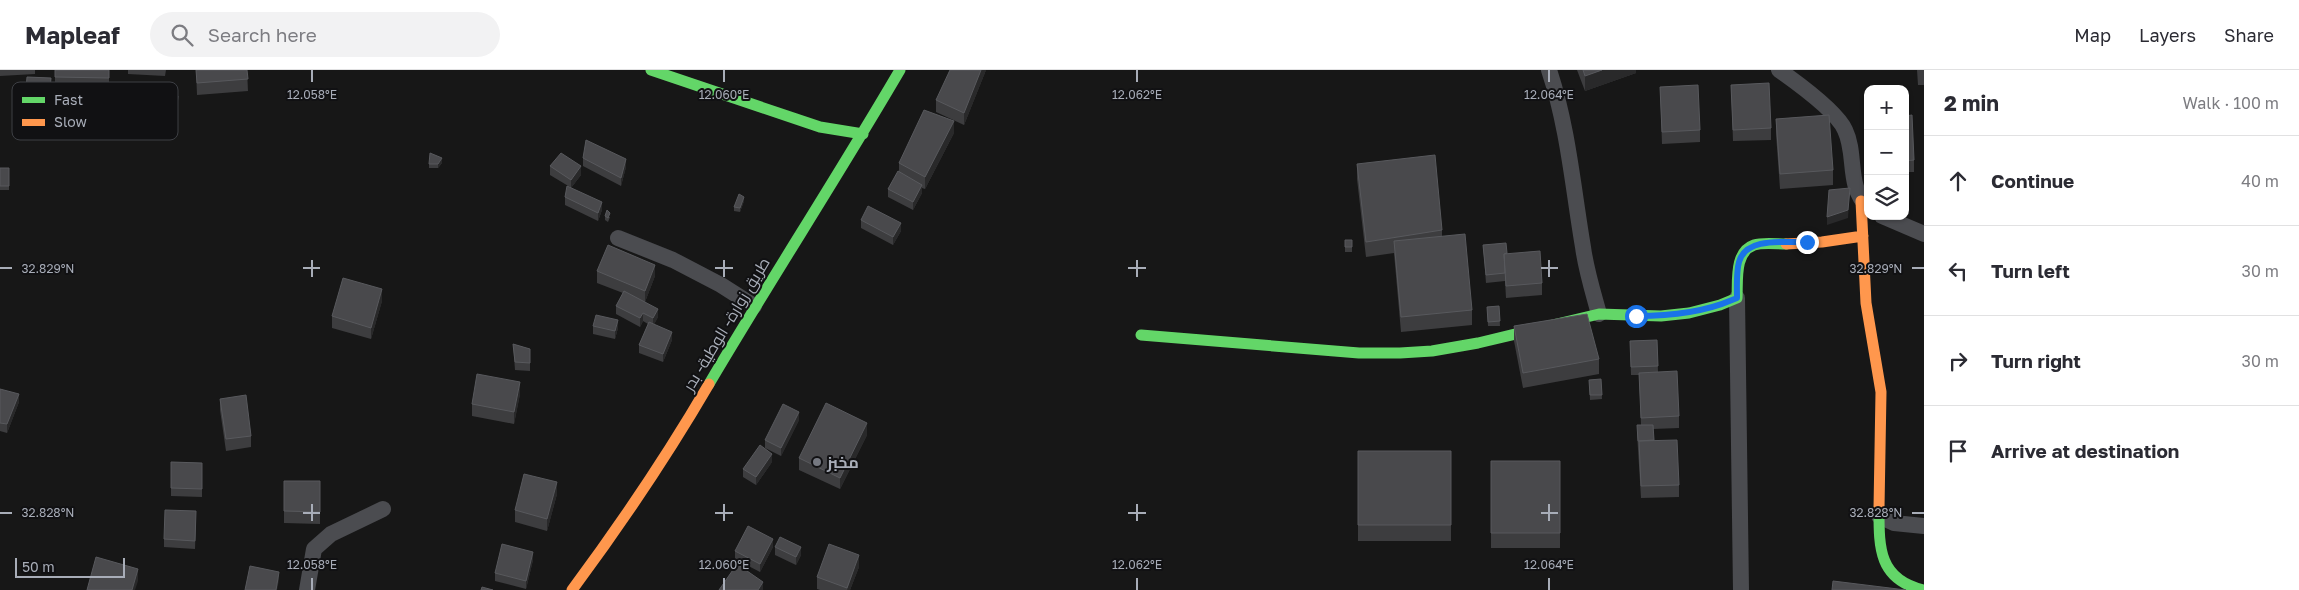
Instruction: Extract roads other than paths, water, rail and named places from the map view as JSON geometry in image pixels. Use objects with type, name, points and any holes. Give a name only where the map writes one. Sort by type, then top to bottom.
[{"type":"main road","points":[[651,70],[820,127],[863,134]]},
{"type":"main road","name":"طريق زوارة- الوطية- بدر","points":[[572,590],[654,475],[754,306],[863,134],[900,70]]},
{"type":"main road","points":[[1864,204],[1863,236],[1866,303],[1881,392],[1879,546],[1882,558],[1891,572],[1904,584],[1922,590]]},
{"type":"main road","points":[[1141,335],[1359,353],[1432,351],[1534,331],[1599,314],[1660,316],[1689,313],[1720,305],[1737,298],[1739,262],[1744,254],[1754,245],[1822,242],[1863,236]]},
{"type":"street","points":[[1549,70],[1556,90],[1569,153],[1583,248],[1599,314]]},
{"type":"street","points":[[1779,70],[1824,107],[1845,129],[1856,188],[1864,204]]},
{"type":"street","points":[[1891,220],[1924,234]]},
{"type":"street","points":[[618,238],[673,260],[754,306]]},
{"type":"street","points":[[1737,298],[1741,590]]},
{"type":"street","points":[[307,590],[314,549],[331,534],[383,509]]},
{"type":"street","points":[[1879,516],[1894,523],[1924,526]]},
{"type":"place","name":"مخبز","points":[[817,462]]}]
